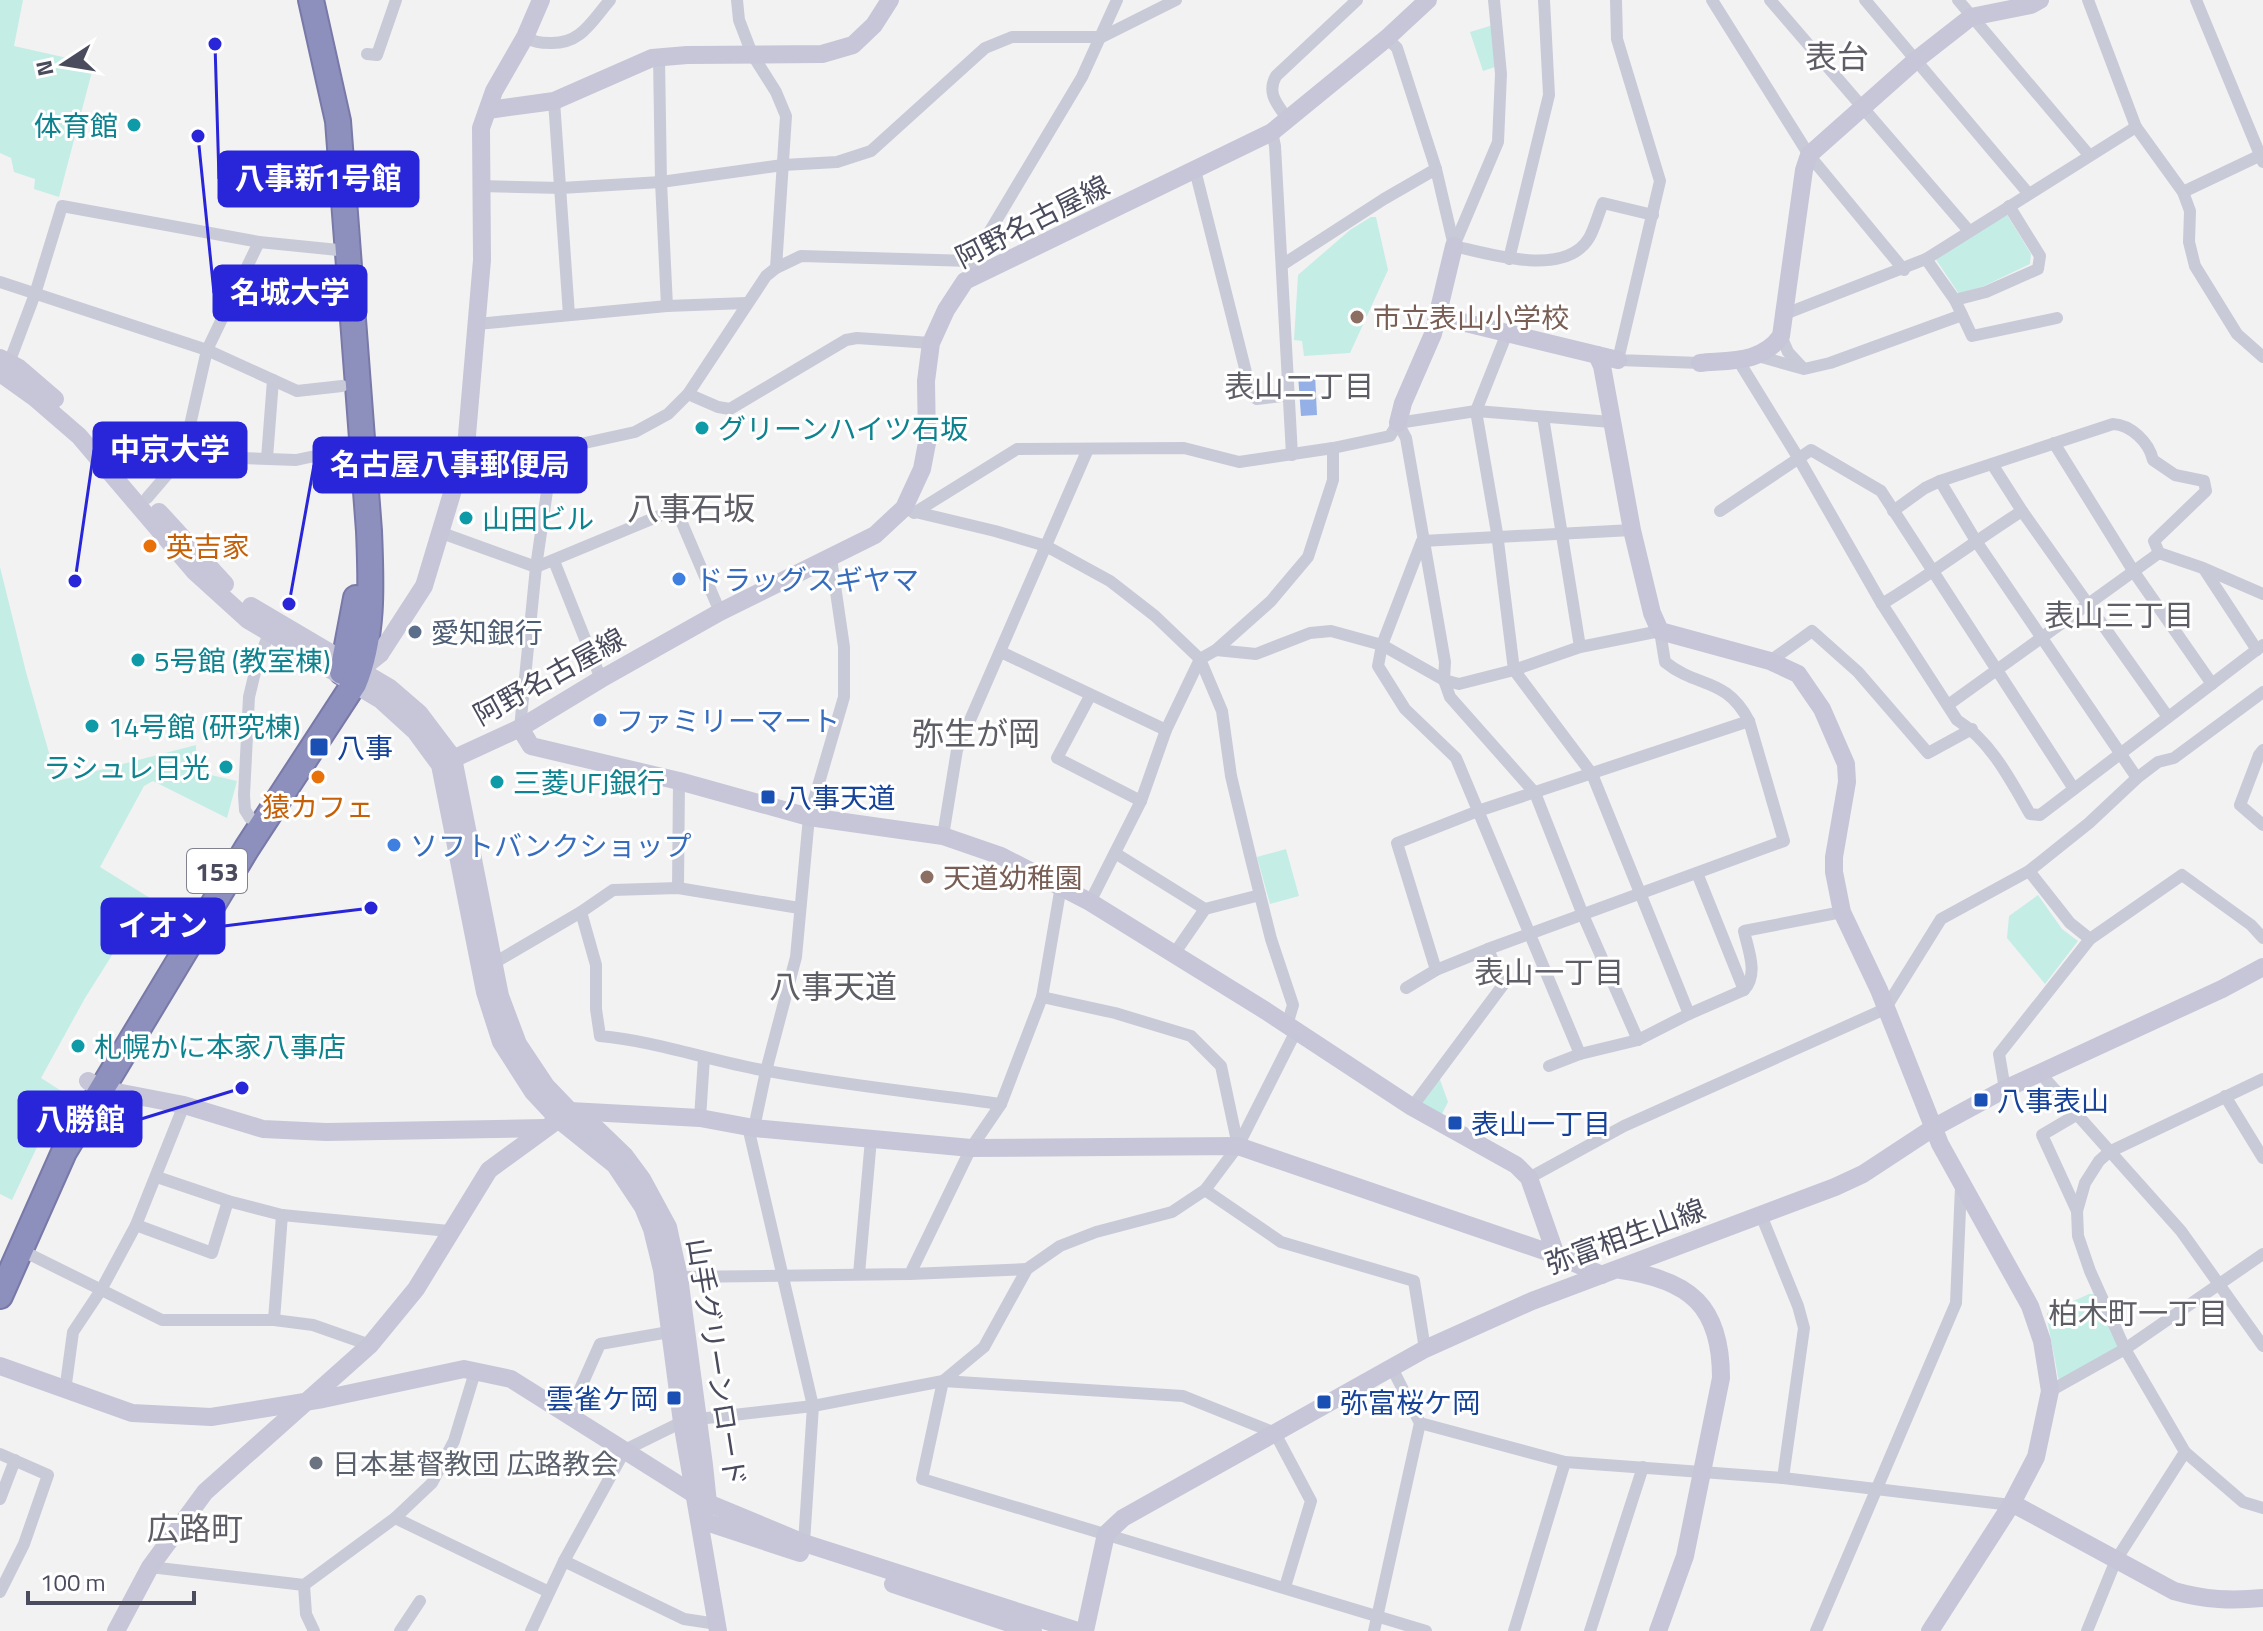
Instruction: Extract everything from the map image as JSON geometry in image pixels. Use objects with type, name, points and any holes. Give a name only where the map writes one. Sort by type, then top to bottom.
[{"type":"highway","name":"153","points":[[94,1085],[247,848],[350,673],[372,583],[339,251],[320,107],[295,0]]},
{"type":"highway","name":"153","points":[[0,1296],[10,1253],[64,1152],[94,1085],[250,818],[350,673],[357,583],[342,386],[338,121],[311,0]]},
{"type":"street","points":[[367,54],[377,55],[396,0]]},
{"type":"street","points":[[350,673],[380,654],[424,586],[466,447],[482,260],[479,186],[481,128],[494,91],[525,37],[541,0]]},
{"type":"street","points":[[525,37],[535,43],[566,43],[579,36],[610,0]]},
{"type":"street","points":[[737,0],[739,20],[752,54],[776,92],[786,116],[776,268]]},
{"type":"street","points":[[488,110],[554,101],[652,58],[822,54],[853,45],[874,25],[890,0]]},
{"type":"street","points":[[965,281],[971,261],[1082,77],[1117,0]]},
{"type":"street","points":[[479,186],[561,188],[661,182],[783,165],[837,162],[871,151],[985,48],[1012,37],[1102,37],[1176,0]]},
{"type":"street","points":[[1289,121],[1272,96],[1271,85],[1276,76],[1357,0]]},
{"type":"street","name":"阿野名古屋線","points":[[350,673],[390,688],[419,713],[447,762],[520,728],[720,612],[875,535],[909,510],[927,443],[926,381],[931,343],[946,310],[965,281],[1272,132],[1289,121],[1428,0]]},
{"type":"street","points":[[909,510],[1017,449],[1184,448],[1239,462],[1390,436],[1433,334],[1454,246],[1498,142],[1501,74],[1494,0]]},
{"type":"street","points":[[1509,259],[1549,95],[1544,0]]},
{"type":"street","points":[[1616,0],[1617,39],[1660,181],[1618,360]]},
{"type":"street","points":[[1712,0],[1809,155],[1904,270]]},
{"type":"street","points":[[1770,0],[1969,231]]},
{"type":"street","points":[[1865,0],[2028,193]]},
{"type":"street","points":[[1958,0],[2089,155]]},
{"type":"street","points":[[1437,316],[1618,360],[1700,363],[1758,356],[1772,348],[1781,336],[1804,170],[1809,155],[1916,60],[1971,17],[2031,5],[2040,0]]},
{"type":"street","points":[[2183,192],[2262,157],[2196,0]]},
{"type":"street","points":[[2092,1],[2136,127],[2183,192],[2190,211],[2189,242],[2195,266],[2237,334],[2263,357]]},
{"type":"street","points":[[1387,38],[1397,48],[1436,169],[1454,246]]},
{"type":"street","points":[[659,58],[667,306]]},
{"type":"street","points":[[554,101],[569,315]]},
{"type":"street","points":[[1785,314],[1926,259],[2136,127]]},
{"type":"street","points":[[1272,132],[1292,455]]},
{"type":"street","points":[[1282,265],[1436,169]]},
{"type":"street","points":[[1195,170],[1252,396],[1257,399],[1289,395]]},
{"type":"street","points":[[1454,246],[1509,259],[1545,262],[1576,251],[1588,240],[1603,203],[1653,215]]},
{"type":"street","points":[[3,365],[35,294],[62,206],[259,242],[339,251]]},
{"type":"street","points":[[1955,300],[1986,292],[2038,269],[2040,256],[2009,206]]},
{"type":"street","points":[[147,498],[183,456],[207,350],[259,242]]},
{"type":"street","points":[[466,447],[553,450],[635,432],[668,414],[688,394],[766,276],[801,256],[971,261]]},
{"type":"street","points":[[1926,259],[1955,300],[1972,336],[2057,318]]},
{"type":"street","points":[[0,282],[207,350],[297,391],[342,386]]},
{"type":"street","points":[[477,324],[667,306],[746,303]]},
{"type":"street","points":[[1758,356],[1804,369],[1830,363],[1962,315]]},
{"type":"street","points":[[1507,333],[1476,411],[1498,537],[1514,670],[1592,774],[1689,1014]]},
{"type":"street","points":[[1781,336],[1788,352],[1804,369]]},
{"type":"street","points":[[688,394],[730,409],[846,340],[931,343]]},
{"type":"street","points":[[1406,988],[1436,970],[1488,949],[1784,841],[1749,721],[1739,703],[1721,688],[1679,673],[1665,662],[1660,631],[1652,613],[1632,530],[1602,366],[1597,355]]},
{"type":"street","points":[[1738,360],[1882,604],[1957,720],[1972,729],[2006,772],[2030,814],[2040,815],[2260,647],[2203,568]]},
{"type":"street","points":[[3,365],[19,368],[87,428],[204,563],[257,611],[350,673]]},
{"type":"street","points":[[3,365],[79,436],[194,571],[248,620],[350,673]]},
{"type":"street","points":[[267,458],[273,380]]},
{"type":"street","points":[[1398,423],[1476,411],[1611,422]]},
{"type":"street","points":[[1543,417],[1580,647]]},
{"type":"street","points":[[1398,423],[1406,438],[1445,662],[1444,680],[1450,697],[1535,793],[1583,915],[1638,1040]]},
{"type":"street","points":[[1893,511],[1940,481],[2113,424],[2124,424],[2150,447],[2153,460],[2164,468],[2175,475],[2204,481],[2206,491],[2154,541],[2159,553],[2263,594]]},
{"type":"street","points":[[2054,443],[2134,572],[2212,684]]},
{"type":"street","points":[[1090,902],[1141,801],[1166,730],[1200,659],[1216,650],[1271,601],[1308,557],[1333,480],[1333,448]]},
{"type":"street","points":[[943,836],[957,750],[1088,449]]},
{"type":"street","points":[[553,450],[536,567],[520,728],[531,746],[679,781],[809,817],[943,836],[1001,856],[1090,902],[1412,1107],[1516,1165],[1529,1178],[1556,1255]]},
{"type":"street","points":[[1720,511],[1811,450],[1881,491],[2074,789]]},
{"type":"street","points":[[183,456],[296,460],[315,456]]},
{"type":"street","points":[[1992,464],[2168,717]]},
{"type":"street","points":[[1940,481],[1976,541],[2137,778]]},
{"type":"street","points":[[439,532],[536,567],[676,509],[720,612]]},
{"type":"street","points":[[909,510],[1046,546],[1110,581],[1155,616],[1200,659],[1222,711],[1231,776],[1271,939],[1293,1005],[1291,1028],[1238,1146],[1205,1190],[1172,1212],[1096,1232],[1060,1246],[1027,1269],[984,1347],[943,1381],[922,1479],[1378,1614],[1426,1631]]},
{"type":"street","points":[[1882,604],[2022,511]]},
{"type":"street","points":[[1422,541],[1632,530]]},
{"type":"street","points":[[1422,541],[1382,645],[1378,666],[1405,709],[1456,758],[1580,1054]]},
{"type":"street","points":[[1948,705],[2159,553]]},
{"type":"street","points":[[804,1543],[813,1406],[751,1127],[796,957],[809,817],[844,697],[844,647],[831,558]]},
{"type":"street","points":[[554,561],[601,679]]},
{"type":"street","points":[[1216,650],[1256,654],[1310,633],[1331,631],[1382,645],[1444,680],[1459,684],[1514,670],[1580,647],[1660,631],[1770,661],[1798,674],[1822,709],[1846,764],[1847,782],[1834,857],[1842,912],[1879,990],[1933,1128],[1961,1186],[2030,1306],[2042,1341],[2050,1391],[2036,1457],[2011,1505],[1930,1631]]},
{"type":"street","points":[[1770,661],[1812,631],[1858,672],[1928,753],[1972,729]]},
{"type":"street","points":[[250,818],[245,810],[244,795],[249,697],[269,633]]},
{"type":"street","points":[[1001,652],[1166,730]]},
{"type":"street","points":[[1529,1178],[1624,1126],[1885,1009],[1941,919],[2029,871],[2089,823],[2137,778],[2158,762],[2174,758],[2263,692]]},
{"type":"street","points":[[1090,696],[1057,758],[1141,801]]},
{"type":"street","points":[[1436,970],[1397,843],[1478,811],[1749,721]]},
{"type":"street","points":[[2263,750],[2240,805],[2263,825]]},
{"type":"street","name":"山手グリーンロード","points":[[447,762],[507,1020],[518,1044],[558,1120],[598,1130],[625,1156],[642,1179],[668,1227],[679,1277],[690,1421],[701,1507]]},
{"type":"street","name":"山手グリーンロード","points":[[447,762],[492,1017],[501,1042],[516,1070],[558,1120],[615,1165],[643,1207],[662,1270],[669,1332],[690,1421]]},
{"type":"street","points":[[678,888],[679,781]]},
{"type":"street","points":[[1115,853],[1205,909]]},
{"type":"street","points":[[2029,871],[2070,923],[2090,939]]},
{"type":"street","points":[[1697,873],[1744,990]]},
{"type":"street","points":[[2005,1089],[1999,1054],[2090,939],[2182,875],[2251,925],[2263,938]]},
{"type":"street","points":[[910,1274],[971,1148],[1001,1104],[1042,997],[1061,886]]},
{"type":"street","points":[[494,963],[613,890],[678,888],[799,908]]},
{"type":"street","points":[[1174,954],[1205,909],[1260,895]]},
{"type":"street","points":[[581,912],[596,965],[596,1009],[600,1036],[640,1040],[766,1071],[1001,1104]]},
{"type":"street","points":[[1549,1066],[1580,1054],[1638,1040],[1744,990],[1751,983],[1753,973],[1744,931],[1842,912]]},
{"type":"street","points":[[1412,1107],[1503,985],[1488,949]]},
{"type":"street","name":"弥富相生山線","points":[[1106,1534],[1123,1518],[1425,1349],[1532,1301],[1621,1270],[1863,1174],[1933,1128],[2005,1089],[2263,967]]},
{"type":"street","points":[[1042,997],[1115,1013],[1191,1036],[1221,1066],[1238,1146]]},
{"type":"street","points":[[700,1118],[704,1058]]},
{"type":"street","points":[[2040,1073],[2181,1231],[2263,1346]]},
{"type":"street","points":[[2263,1079],[2109,1152],[2085,1183],[2077,1211],[2082,1248],[2125,1349],[2185,1452],[2243,1502],[2263,1508]]},
{"type":"street","points":[[94,1085],[184,1105],[263,1129],[291,1131],[558,1120],[700,1118],[751,1127],[971,1148],[1238,1146],[1556,1255],[1602,1275]]},
{"type":"street","points":[[2225,1096],[2263,1158]]},
{"type":"street","points":[[65,1391],[73,1332],[101,1290],[136,1225],[184,1105]]},
{"type":"street","points":[[2076,1115],[2042,1135],[2077,1211]]},
{"type":"street","points":[[116,1631],[150,1567],[205,1492],[370,1345],[416,1289],[489,1170],[558,1120]]},
{"type":"street","points":[[859,1274],[871,1139]]},
{"type":"street","points":[[157,1177],[282,1215],[449,1231]]},
{"type":"street","points":[[1816,1631],[1956,1303],[1961,1186]]},
{"type":"street","points":[[1205,1190],[1281,1242],[1414,1281],[1425,1349]]},
{"type":"street","points":[[136,1225],[212,1253],[228,1201]]},
{"type":"street","points":[[274,1320],[282,1215]]},
{"type":"street","points":[[1761,1215],[1804,1328],[1783,1478]]},
{"type":"street","points":[[10,1253],[101,1290],[162,1320],[274,1320],[313,1325],[370,1345]]},
{"type":"street","points":[[2050,1391],[2125,1349],[2263,1254]]},
{"type":"street","points":[[679,1277],[1027,1269]]},
{"type":"street","points":[[1621,1270],[1640,1273],[1690,1292],[1707,1311],[1721,1353],[1721,1378],[1685,1556],[1658,1631]]},
{"type":"street","points":[[568,1416],[600,1344],[669,1332]]},
{"type":"street","points":[[0,1366],[132,1413],[211,1417],[304,1402],[464,1369],[511,1379],[625,1450],[701,1507],[718,1627],[684,1619],[564,1561]]},
{"type":"street","points":[[1374,1631],[1420,1423],[1392,1368]]},
{"type":"street","points":[[150,1567],[304,1585],[395,1518],[432,1483],[454,1441],[475,1372]]},
{"type":"street","points":[[531,1631],[564,1561],[625,1450],[690,1421],[813,1406],[943,1381],[1183,1396],[1275,1433],[1311,1501],[1285,1587]]},
{"type":"street","points":[[1420,1423],[1565,1462],[1783,1478],[2011,1505],[2174,1591],[2200,1598],[2234,1601],[2263,1598]]},
{"type":"street","points":[[2087,1631],[2116,1560],[2185,1452]]},
{"type":"street","points":[[0,1454],[48,1475],[6,1570],[0,1592]]},
{"type":"street","points":[[0,1499],[15,1460]]},
{"type":"street","points":[[1514,1631],[1565,1462]]},
{"type":"street","points":[[1590,1631],[1643,1467]]},
{"type":"street","name":"山手グリーンロード","points":[[701,1507],[1078,1631]]},
{"type":"street","name":"山手グリーンロード","points":[[701,1507],[1033,1631]]},
{"type":"street","points":[[395,1518],[549,1592]]},
{"type":"street","points":[[1085,1631],[1106,1534]]},
{"type":"street","points":[[304,1585],[306,1614],[314,1631]]},
{"type":"street","points":[[400,1631],[420,1601]]},
{"type":"green space","points":[[0,0],[23,0],[14,46],[94,64],[59,197],[34,189],[35,179],[14,172],[11,158],[0,153]]},
{"type":"green space","points":[[1493,25],[1498,66],[1483,71],[1470,32]]},
{"type":"green space","points":[[2006,213],[2031,254],[2030,264],[1959,294],[1935,258]]},
{"type":"green space","points":[[1376,217],[1388,270],[1350,353],[1304,356],[1302,341],[1294,340],[1298,275],[1350,230]]},
{"type":"green space","points":[[0,567],[57,781],[196,745],[196,752],[211,775],[237,781],[227,818],[153,781],[144,786],[100,867],[171,911],[149,944],[126,933],[85,998],[41,1078],[63,1092],[12,1200],[0,1194]]},
{"type":"green space","points":[[1286,849],[1299,896],[1270,904],[1257,857]]},
{"type":"green space","points":[[2038,895],[2062,929],[2078,941],[2045,984],[2007,938],[2009,916]]},
{"type":"green space","points":[[1439,1077],[1448,1102],[1440,1118],[1418,1106]]},
{"type":"green space","points":[[2089,1294],[2097,1294],[2120,1343],[2117,1350],[2062,1382],[2058,1378],[2047,1313]]},
{"type":"water","points":[[1315,374],[1317,415],[1301,416],[1298,375]]},
{"type":"place","name":"八事新1号館","points":[[215,44]]},
{"type":"place","name":"体育館","points":[[134,125]]},
{"type":"place","name":"名城大学","points":[[198,136]]},
{"type":"place","name":"市立表山小学校","points":[[1357,317]]},
{"type":"place","name":"グリーンハイツ石坂","points":[[702,428]]},
{"type":"place","name":"山田ビル","points":[[466,518]]},
{"type":"place","name":"英吉家","points":[[150,546]]},
{"type":"place","name":"ドラッグスギヤマ","points":[[679,579]]},
{"type":"place","name":"中京大学","points":[[75,581]]},
{"type":"place","name":"名古屋八事郵便局","points":[[289,604]]},
{"type":"place","name":"愛知銀行","points":[[415,632]]},
{"type":"place","name":"5号館 (教室棟)","points":[[138,660]]},
{"type":"place","name":"ファミリーマート","points":[[600,720]]},
{"type":"place","name":"14号館 (研究棟)","points":[[92,726]]},
{"type":"place","name":"八事","points":[[319,747]]},
{"type":"place","name":"ラシュレ日光","points":[[226,767]]},
{"type":"place","name":"猿カフェ","points":[[318,777]]},
{"type":"place","name":"三菱UFJ銀行","points":[[497,782]]},
{"type":"place","name":"八事天道","points":[[768,797]]},
{"type":"place","name":"ソフトバンクショップ","points":[[394,845]]},
{"type":"place","name":"天道幼稚園","points":[[927,877]]},
{"type":"place","name":"イオン","points":[[371,908]]},
{"type":"place","name":"札幌かに本家八事店","points":[[78,1046]]},
{"type":"place","name":"八勝館","points":[[242,1088]]},
{"type":"place","name":"八事表山","points":[[1981,1100]]},
{"type":"place","name":"表山一丁目","points":[[1455,1123]]},
{"type":"place","name":"雲雀ケ岡","points":[[674,1398]]},
{"type":"place","name":"弥富桜ケ岡","points":[[1324,1402]]},
{"type":"place","name":"日本基督教団 広路教会","points":[[316,1463]]},
{"type":"district","name":"表台","points":[[1837,56]]},
{"type":"district","name":"表山二丁目","points":[[1299,386]]},
{"type":"district","name":"八事石坂","points":[[691,508]]},
{"type":"district","name":"表山三丁目","points":[[2119,615]]},
{"type":"district","name":"弥生が岡","points":[[976,733]]},
{"type":"district","name":"表山一丁目","points":[[1549,972]]},
{"type":"district","name":"八事天道","points":[[833,986]]},
{"type":"district","name":"柏木町一丁目","points":[[2138,1313]]},
{"type":"district","name":"広路町","points":[[195,1528]]}]
